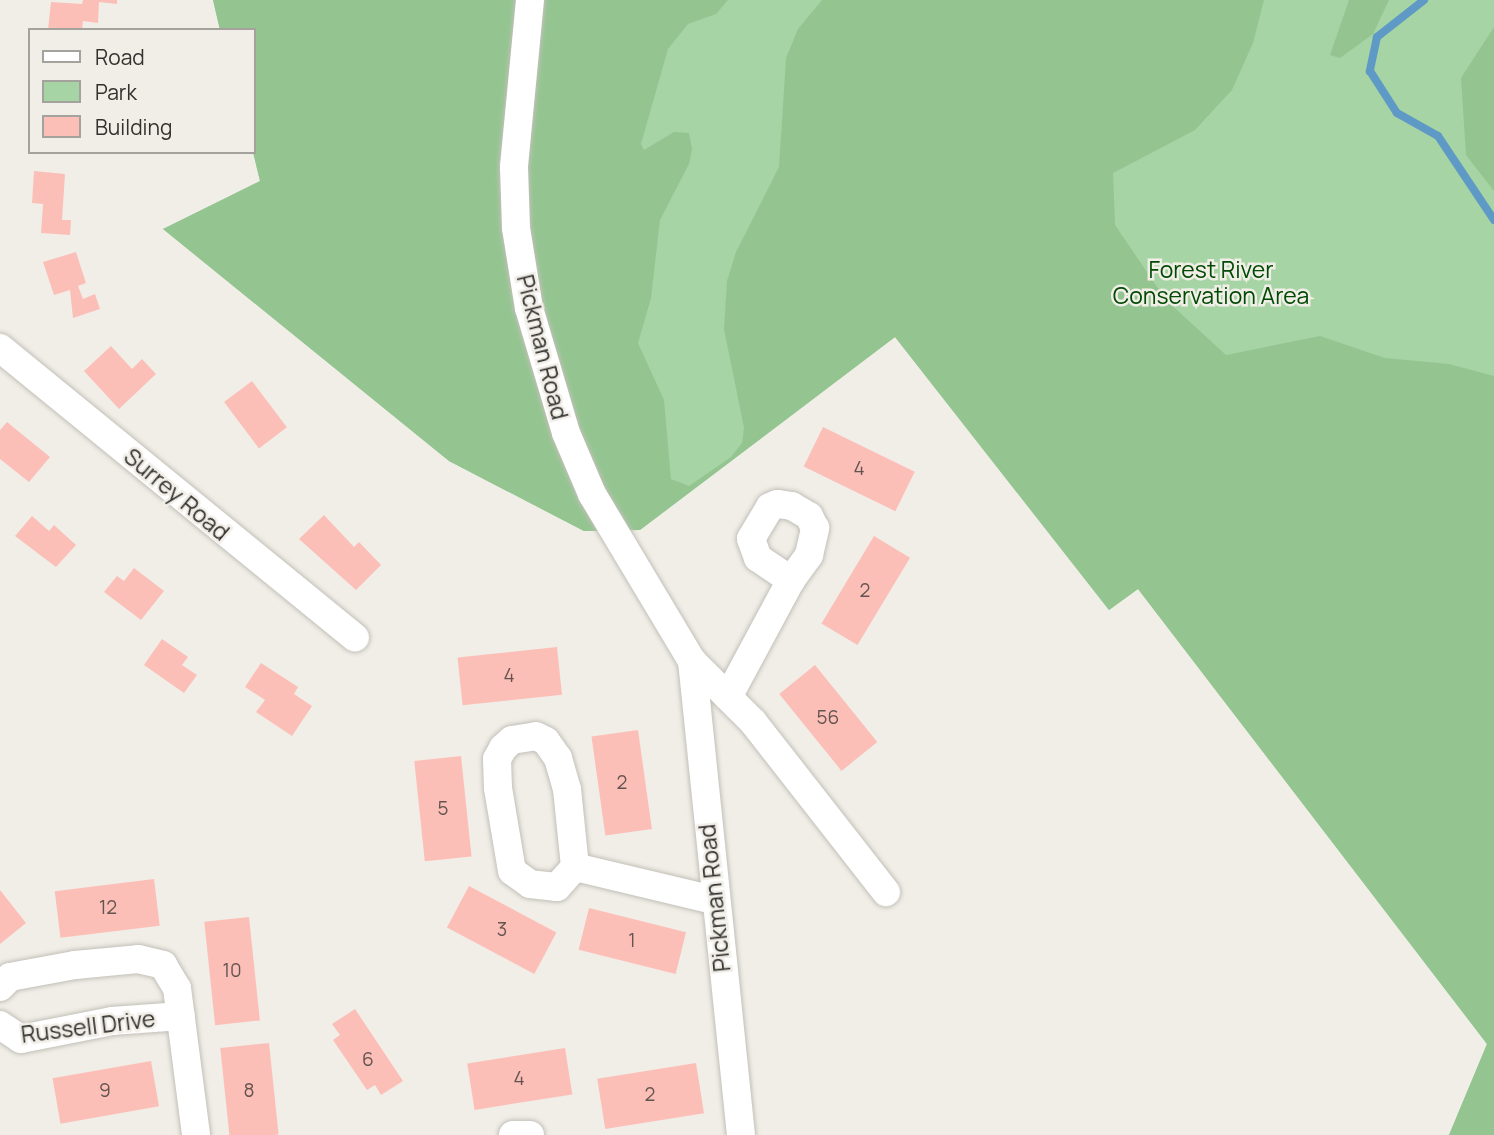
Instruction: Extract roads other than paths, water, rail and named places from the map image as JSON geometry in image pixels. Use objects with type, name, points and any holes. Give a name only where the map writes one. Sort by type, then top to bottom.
[{"type":"street","name":"Pickman Road","points":[[530,0],[514,167],[516,228],[528,308],[566,433],[592,494],[692,661],[753,722],[886,892]]},
{"type":"street","name":"Surrey Road","points":[[0,348],[355,638]]},
{"type":"street","points":[[728,697],[791,580]]},
{"type":"street","name":"Pickman Road","points":[[692,661],[714,900],[741,1135]]},
{"type":"street","points":[[536,736],[546,741],[558,758],[567,789],[575,867],[557,887],[530,884],[512,871],[497,759],[512,740],[536,736]]},
{"type":"street","points":[[575,867],[714,900]]},
{"type":"street","name":"Russell Drive","points":[[0,987],[10,977],[75,964],[154,960],[163,965],[177,988],[196,1135]]},
{"type":"street","name":"Russell Drive","points":[[0,1026],[22,1039],[112,1021],[181,1016]]},
{"type":"street","points":[[513,1135],[530,1135]]},
{"type":"waterway","points":[[1424,0],[1377,37],[1370,71],[1397,113],[1438,136],[1494,220]]},
{"type":"park label","name":"Forest River Conservation Area","points":[[1211,282]]}]
